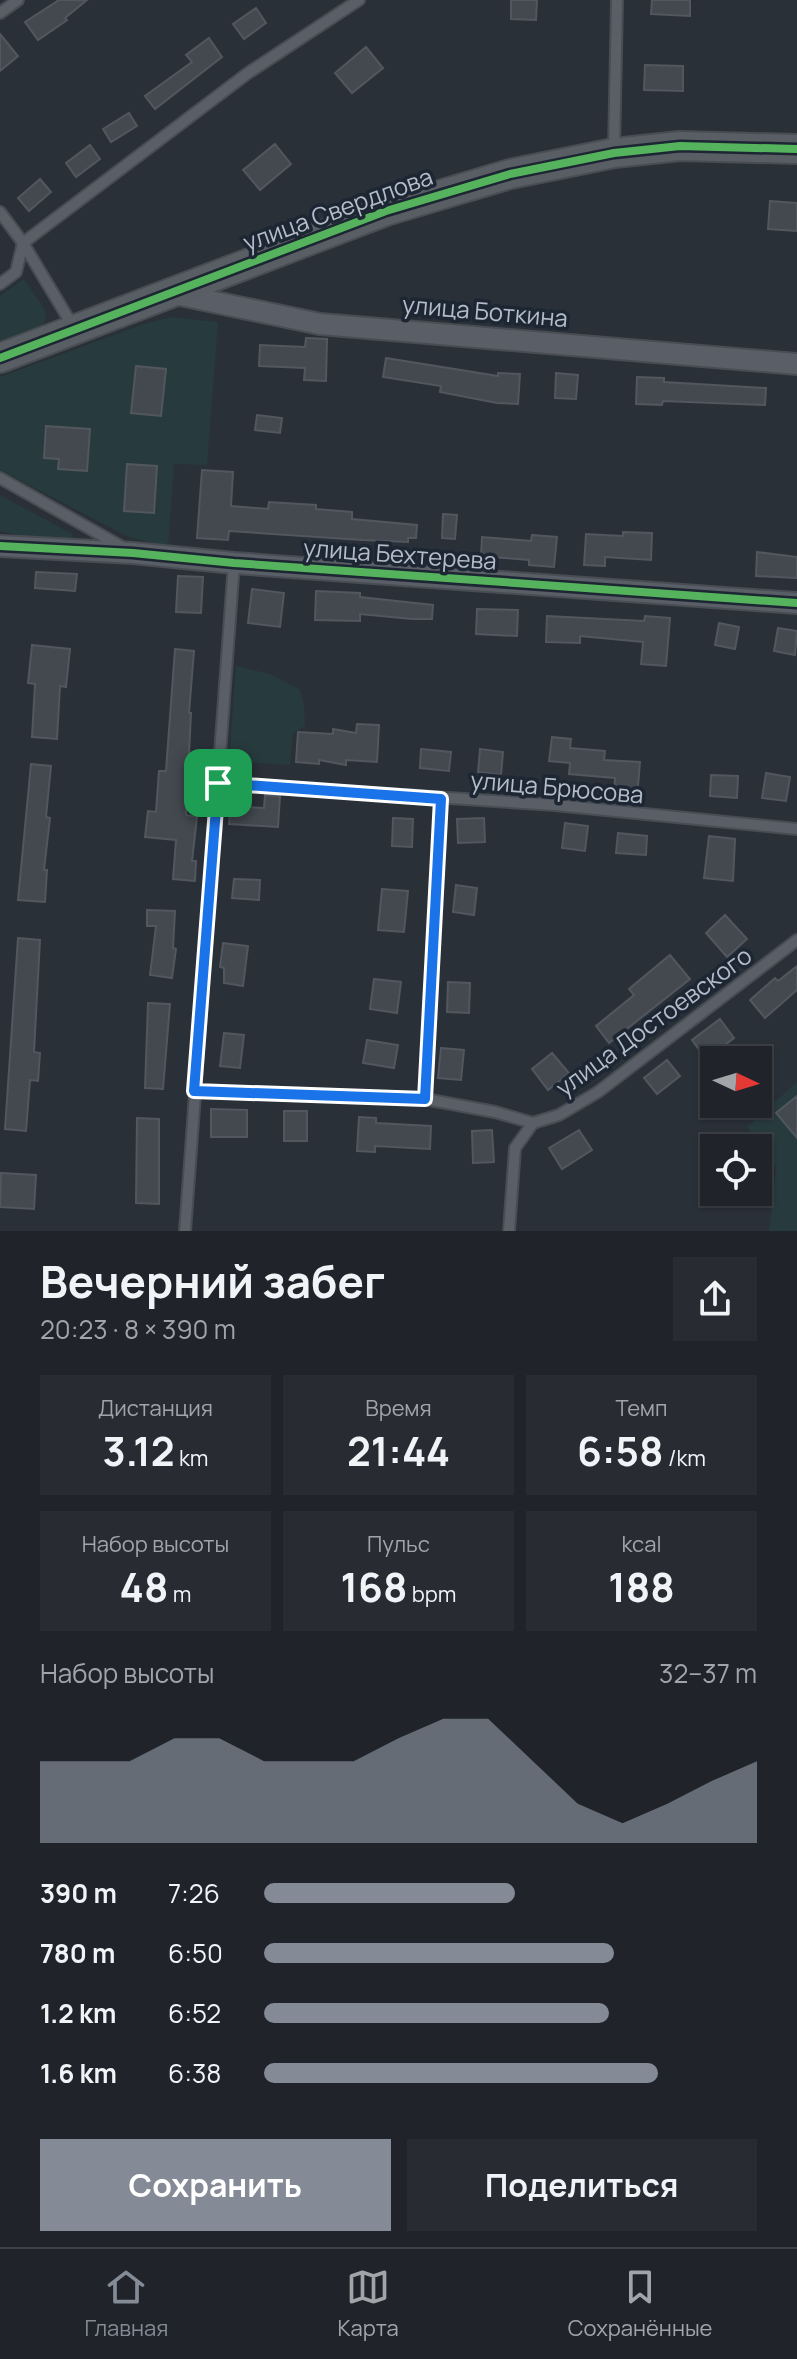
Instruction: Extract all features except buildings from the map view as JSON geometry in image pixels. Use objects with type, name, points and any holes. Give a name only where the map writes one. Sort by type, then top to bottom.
[{"type":"street","name":"улица Свердлова","points":[[0,358],[386,211],[510,174],[614,153],[680,146],[797,149]]},
{"type":"street","name":"улица Боткина","points":[[171,293],[320,324],[797,364]]},
{"type":"street","name":"улица Бехтерева","points":[[0,546],[133,553],[797,603]]},
{"type":"lane","points":[[0,13],[18,0]]},
{"type":"lane","points":[[0,284],[16,272],[23,243],[248,73],[359,0]]},
{"type":"lane","points":[[614,153],[617,0]]},
{"type":"lane","points":[[0,212],[23,243],[75,329]]},
{"type":"lane","points":[[0,478],[133,553]]},
{"type":"lane","points":[[185,1231],[234,563]]},
{"type":"lane","name":"улица Брюсова","points":[[218,783],[555,805],[797,829]]},
{"type":"lane","points":[[425,1099],[441,799]]},
{"type":"lane","name":"улица Достоевского","points":[[533,1123],[559,1115],[598,1092],[797,940]]},
{"type":"lane","points":[[194,1091],[425,1099],[495,1112],[533,1123],[515,1148],[509,1231]]},
{"type":"green space","points":[[24,279],[45,310],[46,320],[40,329],[0,346],[0,296]]},
{"type":"green space","points":[[171,317],[218,322],[207,465],[174,464],[168,547],[129,537],[0,470],[0,377]]},
{"type":"green space","points":[[0,495],[72,534],[72,541],[38,540],[0,531]]},
{"type":"green space","points":[[236,666],[270,674],[300,690],[305,726],[293,733],[290,765],[229,761]]},
{"type":"green space","points":[[797,1082],[797,1231],[769,1231],[776,1167],[772,1161],[772,1134],[752,1134],[747,1127],[757,1118],[772,1118],[772,1104]]},
{"type":"cycle path","points":[[0,358],[386,211],[510,174],[614,153],[680,146],[797,149]]},
{"type":"cycle path","points":[[0,546],[133,553],[797,603]]},
{"type":"route","points":[[218,783],[441,799],[425,1099],[194,1091],[218,783]]}]
